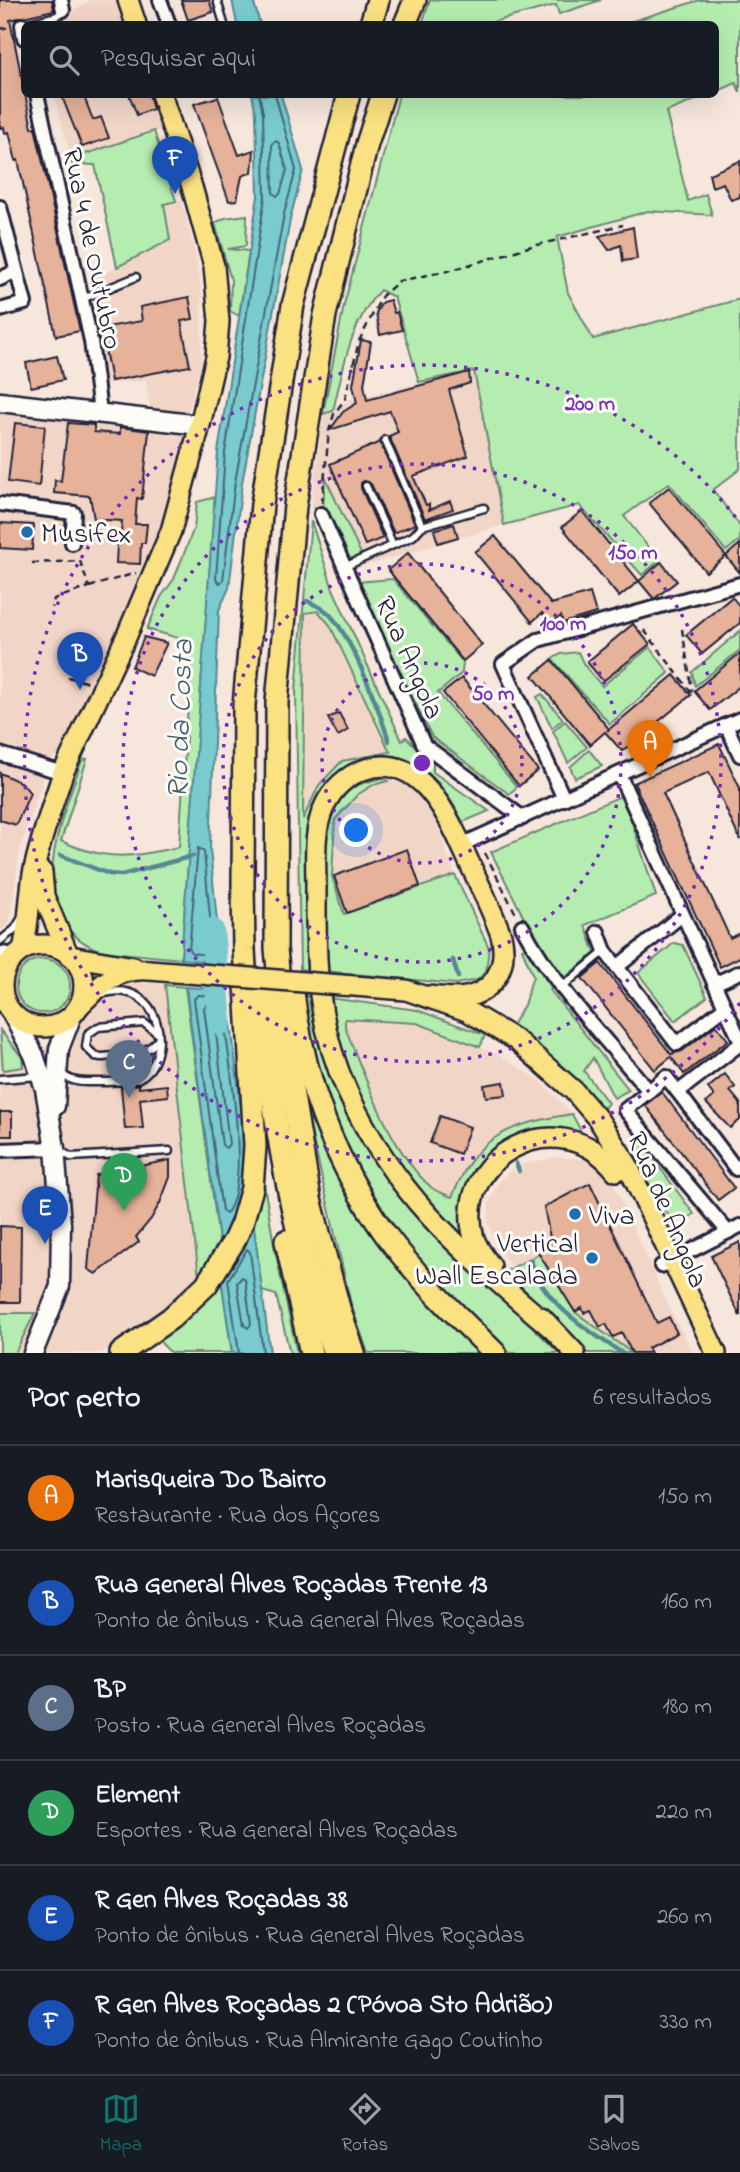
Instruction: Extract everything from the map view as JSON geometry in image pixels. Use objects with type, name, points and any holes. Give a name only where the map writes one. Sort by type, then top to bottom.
[{"type":"highway","points":[[372,21],[378,0]]},
{"type":"highway","points":[[121,1353],[186,1305],[206,1285],[238,1232],[249,1202],[255,1146],[243,886],[244,705],[262,504],[293,305],[348,98]]},
{"type":"highway","points":[[354,1353],[310,1199],[285,1047],[276,947],[277,702],[295,506],[325,315],[367,144],[382,98]]},
{"type":"highway","points":[[277,766],[286,922],[296,1012],[307,1066],[322,1114],[356,1187],[386,1235],[434,1292],[495,1353]]},
{"type":"highway","points":[[245,792],[259,982],[276,1113],[298,1231],[316,1300],[334,1353]]},
{"type":"highway","points":[[247,1004],[258,1092],[275,1186],[311,1353]]},
{"type":"main road","points":[[128,0],[135,21]]},
{"type":"main road","points":[[162,98],[214,267],[219,321],[217,345],[201,425],[174,521],[155,574],[63,773],[33,876],[29,924],[2,978],[5,1004],[25,1023],[42,1027],[57,1025],[102,984],[123,971],[133,969],[406,990],[467,1011],[516,1040],[574,1091],[590,1108],[604,1130]]},
{"type":"main road","points":[[428,996],[457,998],[481,991],[490,985],[502,967],[504,947],[461,845],[436,798],[419,780],[401,770],[388,767],[371,768],[349,777],[338,786],[323,808],[317,838],[317,961],[320,1009],[329,1045],[347,1092],[389,1167],[435,1223],[484,1270],[550,1326]]},
{"type":"main road","points":[[40,849],[44,896],[69,955],[79,967],[83,979],[83,993],[78,1008]]},
{"type":"main road","points":[[13,953],[44,946],[55,947],[69,955],[149,970]]},
{"type":"main road","name":"Rua de Angola","points":[[604,1130],[616,1171],[666,1263]]},
{"type":"main road","name":"Rua de Angola","points":[[604,1130],[628,1164],[666,1263],[706,1351]]},
{"type":"main road","points":[[575,1353],[480,1251],[475,1239],[471,1210],[480,1183],[496,1161],[520,1144],[549,1137],[577,1140],[605,1158],[616,1171]]},
{"type":"street","points":[[160,0],[168,21]]},
{"type":"street","name":"Rua 4 de Outubro","points":[[38,98],[91,341],[100,412]]},
{"type":"street","points":[[0,207],[25,303],[0,310]]},
{"type":"street","points":[[0,279],[16,271]]},
{"type":"street","points":[[0,402],[201,425]]},
{"type":"street","points":[[0,504],[74,513],[72,543]]},
{"type":"street","name":"Rua Angola","points":[[321,514],[424,745],[523,818]]},
{"type":"street","points":[[564,799],[503,664],[538,640],[740,584]]},
{"type":"street","points":[[461,845],[740,719]]},
{"type":"street","points":[[726,725],[740,755]]},
{"type":"street","points":[[0,754],[63,773]]},
{"type":"street","points":[[619,774],[740,1042],[678,1092]]},
{"type":"street","points":[[617,967],[682,915]]},
{"type":"street","points":[[522,926],[562,987],[649,1091]]},
{"type":"street","points":[[598,932],[605,951],[677,1044],[724,1007]]},
{"type":"street","points":[[713,984],[740,972]]},
{"type":"street","points":[[5,1004],[34,1055],[41,1076],[55,1148]]},
{"type":"street","points":[[33,1353],[60,1286],[62,1243],[55,1148],[57,1059],[62,1037],[78,1008]]},
{"type":"street","points":[[728,1232],[625,1111],[666,1077],[736,1168],[740,1166]]},
{"type":"street","points":[[0,1150],[55,1148]]},
{"type":"street","points":[[666,1263],[740,1226]]},
{"type":"lane","points":[[217,0],[223,21]]},
{"type":"lane","points":[[43,21],[57,16],[62,5]]},
{"type":"lane","points":[[82,299],[136,276]]},
{"type":"lane","points":[[385,440],[422,526]]},
{"type":"lane","points":[[366,486],[393,545]]},
{"type":"lane","points":[[344,567],[413,536],[422,526],[484,509]]},
{"type":"lane","points":[[0,940],[15,929],[30,906]]},
{"type":"lane","points":[[562,987],[605,951]]},
{"type":"lane","points":[[57,1059],[62,1076],[80,1082],[138,1079],[153,1064],[158,1036],[151,1009],[138,995],[117,990],[78,1008]]},
{"type":"lane","points":[[144,1023],[158,1036],[152,1047],[141,1053],[101,1057],[95,1056],[86,1047],[88,1034],[98,1027],[144,1023]]},
{"type":"lane","points":[[0,1079],[41,1076]]},
{"type":"lane","points":[[55,1148],[71,1157],[169,1151]]},
{"type":"path","points":[[321,514],[329,431],[334,414],[345,399],[359,341],[382,296],[399,281],[452,270],[532,246],[623,225]]},
{"type":"path","points":[[32,563],[80,561],[89,587]]},
{"type":"path","points":[[52,608],[54,599],[89,587],[134,573],[155,574]]},
{"type":"path","points":[[644,630],[692,693],[682,629]]},
{"type":"path","points":[[68,677],[103,686]]},
{"type":"path","points":[[485,853],[522,926]]},
{"type":"shaded area","points":[[91,0],[117,0],[125,21],[53,21]]},
{"type":"shaded area","points":[[55,98],[152,98],[164,129],[71,159]]},
{"type":"shaded area","points":[[181,199],[195,252],[202,297],[201,364],[188,411],[150,410],[146,380],[104,384],[93,279],[170,240],[164,204]]},
{"type":"shaded area","points":[[474,371],[504,525],[351,570],[311,507],[323,414],[354,398]]},
{"type":"shaded area","points":[[0,408],[127,422],[184,434],[164,518],[144,569],[63,752],[49,760],[20,849],[9,924],[0,931]]},
{"type":"shaded area","points":[[318,611],[330,625],[390,753],[342,761],[319,785],[304,819],[305,613]]},
{"type":"shaded area","points":[[388,781],[407,785],[418,791],[431,810],[455,875],[344,914],[332,876],[335,820],[357,795],[373,785]]},
{"type":"shaded area","points":[[117,980],[165,985],[199,1277],[142,1329],[101,1353],[15,1353],[34,1314],[0,1313],[0,1030],[23,1057],[68,1038]]},
{"type":"shaded area","points":[[345,1019],[417,1023],[497,1054],[541,1081],[572,1114],[533,1121],[496,1136],[473,1158],[452,1197],[433,1189],[403,1156],[370,1088],[345,1027]]},
{"type":"shaded area","points":[[556,1157],[593,1160],[612,1180],[670,1309],[693,1353],[632,1353],[575,1312],[539,1254],[512,1266],[502,1255],[488,1224],[489,1202],[499,1182],[513,1168],[515,1173],[523,1170],[521,1165]]},
{"type":"green space","points":[[430,0],[601,0],[559,14],[556,5],[496,21],[423,21]]},
{"type":"green space","points":[[700,0],[740,0],[740,92],[736,83],[719,91],[719,21],[633,21]]},
{"type":"green space","points":[[398,98],[701,98],[666,112],[688,201],[706,194],[712,215],[648,211],[557,237],[568,293],[593,339],[740,299],[740,469],[713,490],[740,526],[740,540],[726,551],[669,483],[624,516],[659,561],[642,575],[579,505],[504,525],[474,371],[419,382],[394,297],[380,290],[361,317],[344,363],[333,411],[323,414],[344,305]]},
{"type":"green space","points":[[154,131],[176,201],[164,204],[170,240],[117,267],[95,165],[72,164],[71,159]]},
{"type":"green space","points":[[247,215],[246,246],[228,249],[249,251],[239,316],[230,311],[231,280],[215,223],[225,218]]},
{"type":"green space","points":[[325,477],[362,556],[348,561],[323,509]]},
{"type":"green space","points":[[215,497],[181,959],[101,951],[75,936],[60,916],[53,892],[57,837],[82,760],[87,759],[61,841],[93,852],[119,856],[179,847],[192,642],[147,629],[161,597],[174,579],[194,528],[197,502]]},
{"type":"green space","points":[[311,521],[333,589],[402,741],[406,737],[433,763],[433,772],[489,811],[463,822],[434,778],[414,765],[401,761],[372,759],[347,767],[336,774],[320,794],[311,820],[309,970],[300,969],[296,690]],"holes":[[[318,611],[330,625],[390,752],[342,761],[319,785],[303,819],[305,613]]]},
{"type":"green space","points":[[393,579],[463,662],[462,673],[438,693],[517,787],[509,794],[432,737],[356,582]]},
{"type":"green space","points":[[740,631],[740,650],[695,686],[692,672]]},
{"type":"green space","points":[[650,647],[669,673],[610,724],[552,659],[561,654],[578,652],[584,665],[602,686]]},
{"type":"green space","points":[[542,694],[563,719],[552,728],[537,697]]},
{"type":"green space","points":[[565,721],[587,747],[568,763],[553,731]]},
{"type":"green space","points":[[589,750],[602,766],[575,778],[570,767]]},
{"type":"green space","points":[[383,778],[388,781],[373,785],[357,795],[335,820],[332,876],[344,914],[455,875],[489,948],[486,972],[477,980],[456,984],[324,971],[322,880],[331,811],[339,798],[349,790]]},
{"type":"green space","points":[[623,795],[656,896],[585,925],[595,953],[550,990],[629,1090],[614,1098],[593,1058],[584,1071],[608,1103],[604,1108],[511,1027],[524,1005],[533,976],[522,949],[537,944],[491,852]]},
{"type":"green space","points":[[674,943],[683,945],[707,997],[675,1021],[638,973]]},
{"type":"green space","points":[[43,959],[62,967],[70,986],[62,1005],[43,1013],[24,1005],[16,986],[24,967]]},
{"type":"green space","points":[[165,985],[185,987],[220,1248],[199,1277]]},
{"type":"green space","points":[[303,996],[312,997],[358,1129],[374,1161],[402,1198],[559,1353],[510,1353],[429,1272],[392,1227],[362,1179],[333,1115],[316,1065]]},
{"type":"green space","points":[[329,998],[417,1010],[485,1035],[480,1047],[417,1023],[345,1019],[345,1027],[361,1068],[392,1135],[417,1173],[436,1191],[452,1197],[473,1158],[482,1147],[505,1132],[545,1119],[572,1114],[582,1133],[540,1128],[524,1132],[502,1144],[482,1162],[468,1183],[464,1198],[462,1231],[459,1235],[448,1226],[387,1152],[343,1060]]},
{"type":"green space","points":[[0,1030],[22,1057],[23,1067],[3,1070]]},
{"type":"green space","points":[[312,1119],[365,1223],[390,1257],[480,1353],[368,1353],[351,1304],[309,1122]]},
{"type":"green space","points":[[638,1138],[694,1214],[686,1220],[667,1214],[643,1173]]},
{"type":"green space","points":[[262,1172],[297,1353],[290,1353],[276,1295],[262,1291],[252,1212]]},
{"type":"green space","points":[[539,1254],[575,1312],[632,1353],[586,1353],[506,1271]]},
{"type":"green space","points":[[221,1278],[232,1353],[171,1353],[157,1339]]},
{"type":"green space","points":[[0,1313],[35,1313],[15,1353],[0,1353]]},
{"type":"water","points":[[232,0],[253,0],[259,21],[236,21]]},
{"type":"water","points":[[253,98],[282,98],[303,170],[291,215],[242,483],[229,588],[219,610],[210,849],[221,963],[181,959],[218,452],[258,196],[256,113]]},
{"type":"water","points":[[186,987],[227,990],[246,1151],[240,1203],[220,1248]]},
{"type":"water","points":[[252,1212],[270,1353],[232,1353],[221,1278]]},
{"type":"building","points":[[0,0],[52,0],[54,10],[10,20],[21,74],[21,98],[26,98],[32,128],[35,127],[80,331],[56,336],[18,160],[16,161],[9,132],[5,133],[4,127],[0,128]]},
{"type":"building","points":[[181,0],[209,0],[213,12],[188,20]]},
{"type":"building","points":[[63,98],[85,98],[93,120],[101,117],[109,138],[82,147]]},
{"type":"building","points":[[131,98],[150,98],[153,109],[137,115]]},
{"type":"building","points":[[218,98],[239,155],[254,150],[252,172],[242,176],[237,200],[229,201],[194,104]]},
{"type":"building","points":[[740,161],[740,197],[731,200],[723,183],[712,187],[709,174]]},
{"type":"building","points":[[633,227],[637,259],[623,261],[621,245],[609,250],[599,236]]},
{"type":"building","points":[[189,297],[193,319],[181,321],[190,366],[111,381],[101,328],[142,321],[140,307]]},
{"type":"building","points":[[390,300],[402,330],[380,335],[376,313],[382,302]]},
{"type":"building","points":[[361,340],[371,342],[364,385],[367,400],[469,372],[470,383],[449,390],[468,456],[413,476],[426,505],[429,504],[429,510],[450,501],[453,509],[425,519],[389,436],[398,432],[390,411],[330,430],[343,412],[357,403],[353,385]]},
{"type":"building","points":[[57,356],[63,380],[31,387],[26,363]]},
{"type":"building","points":[[15,423],[45,426],[39,486],[8,482]]},
{"type":"building","points":[[68,423],[94,425],[94,432],[120,434],[120,427],[149,431],[142,499],[137,498],[135,524],[147,524],[145,543],[141,543],[140,564],[116,563],[122,521],[94,519],[90,496],[54,493],[55,480],[61,481]]},
{"type":"building","points":[[380,442],[415,524],[394,533],[371,484],[364,481],[361,488],[383,538],[365,545],[330,464]]},
{"type":"building","points":[[669,487],[726,556],[706,572],[649,503]]},
{"type":"building","points":[[582,511],[639,581],[619,597],[562,527]]},
{"type":"building","points":[[0,523],[34,525],[32,550],[0,548]]},
{"type":"building","points":[[454,524],[458,537],[438,543],[434,530]]},
{"type":"building","points":[[495,536],[551,604],[590,593],[596,613],[563,623],[561,616],[551,623],[542,613],[532,622],[475,552]]},
{"type":"building","points":[[740,544],[740,573],[726,556]]},
{"type":"building","points":[[408,553],[482,645],[463,661],[388,570]]},
{"type":"building","points":[[661,562],[677,581],[654,599],[639,581]]},
{"type":"building","points":[[732,597],[740,607],[740,623],[702,654],[686,635]]},
{"type":"building","points":[[633,624],[650,644],[603,681],[587,662]]},
{"type":"building","points":[[144,637],[167,643],[151,676],[132,667]]},
{"type":"building","points":[[740,653],[740,686],[710,710],[694,691]]},
{"type":"building","points":[[552,660],[609,729],[607,731],[674,675],[691,695],[622,751],[605,732],[590,745],[533,676]]},
{"type":"building","points":[[462,678],[538,770],[519,786],[443,693]]},
{"type":"building","points":[[339,713],[348,730],[338,736],[328,718]]},
{"type":"building","points":[[719,744],[740,788],[740,840],[709,772],[663,793],[730,938],[740,933],[740,957],[720,967],[634,783]]},
{"type":"building","points":[[0,773],[22,783],[30,793],[16,825],[0,820]]},
{"type":"building","points":[[407,849],[420,886],[347,913],[334,876]]},
{"type":"building","points":[[600,963],[671,1054],[682,1051],[716,1025],[728,1040],[684,1074],[671,1057],[655,1070],[582,978]]},
{"type":"building","points":[[725,1074],[735,1087],[730,1091],[740,1103],[740,1120],[730,1128],[706,1103],[714,1096],[708,1088]]},
{"type":"building","points":[[504,1082],[506,1095],[486,1097],[484,1085]]},
{"type":"building","points":[[139,1084],[139,1088],[167,1085],[168,1096],[140,1099],[143,1128],[125,1129],[121,1087]]},
{"type":"building","points":[[662,1092],[734,1188],[718,1200],[645,1105]]},
{"type":"building","points":[[0,1112],[12,1112],[12,1136],[0,1136]]},
{"type":"building","points":[[440,1116],[470,1127],[460,1154],[430,1143]]},
{"type":"building","points":[[170,1160],[170,1177],[151,1219],[136,1237],[139,1242],[96,1274],[88,1269],[96,1175]]},
{"type":"building","points":[[590,1183],[657,1323],[669,1317],[677,1333],[648,1348],[651,1353],[632,1353],[622,1333],[613,1337],[606,1324],[600,1327],[591,1310],[584,1313],[582,1308],[575,1312],[536,1249],[551,1243],[544,1207]]},
{"type":"building","points":[[0,1226],[21,1227],[20,1302],[0,1302]]},
{"type":"building","points":[[740,1242],[740,1316],[711,1256]]},
{"type":"waterway","points":[[307,601],[326,611],[345,636],[363,672],[389,741]]},
{"type":"waterway","points":[[60,855],[109,874],[122,875],[193,856]]},
{"type":"waterway","name":"Rio da Costa","points":[[212,930],[220,1023]]},
{"type":"waterway","points":[[453,960],[458,977]]},
{"type":"waterway","points":[[516,1163],[519,1171]]},
{"type":"waterway","points":[[531,1261],[537,1276],[556,1303],[581,1325],[622,1353]]},
{"type":"place","name":"R Gen Alves Roçadas 2 (Póvoa Sto Adrião)","points":[[175,194]]},
{"type":"place","name":"Musifex","points":[[27,532]]},
{"type":"place","name":"Rua General Alves Roçadas Frente 13","points":[[80,690]]},
{"type":"place","name":"Marisqueira Do Bairro","points":[[650,778]]},
{"type":"place","name":"BP","points":[[129,1098]]},
{"type":"place","name":"Element","points":[[124,1211]]},
{"type":"place","name":"Viva","points":[[575,1214]]},
{"type":"place","name":"R Gen Alves Roçadas 38","points":[[45,1244]]},
{"type":"place","name":"Vertical Wall Escalada","points":[[592,1258]]}]
